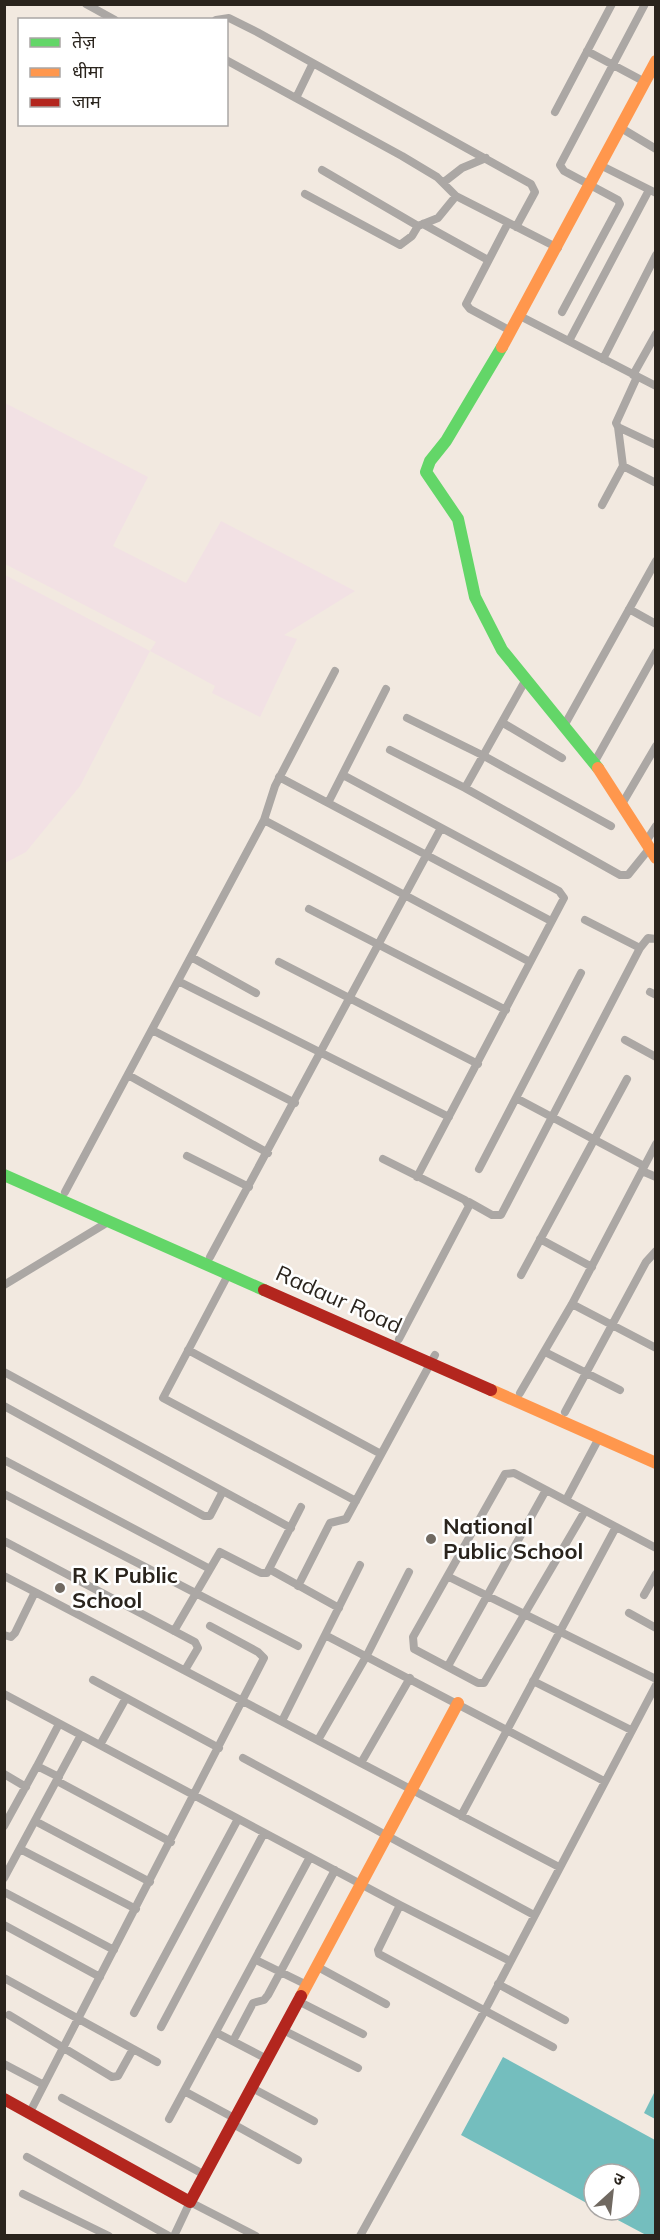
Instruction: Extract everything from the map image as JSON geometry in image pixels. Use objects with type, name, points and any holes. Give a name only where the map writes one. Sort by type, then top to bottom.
[{"type":"street","points":[[86,4],[111,18]]},
{"type":"street","points":[[555,112],[612,4]]},
{"type":"street","points":[[562,312],[620,204],[590,184],[564,171],[560,165],[645,4]]},
{"type":"street","points":[[228,18],[535,187],[532,198],[488,260],[468,300],[467,307],[511,331]]},
{"type":"street","points":[[587,51],[645,82]]},
{"type":"street","points":[[228,61],[402,156],[444,182],[456,196],[558,248]]},
{"type":"street","points":[[650,850],[594,763],[502,650],[482,613],[471,586],[458,519],[426,472],[430,461],[446,441],[520,316],[656,61]]},
{"type":"street","points":[[296,98],[313,63]]},
{"type":"street","points":[[621,128],[656,148]]},
{"type":"street","points":[[444,182],[462,168],[486,158]]},
{"type":"street","points":[[568,341],[652,191],[600,165]]},
{"type":"street","points":[[322,170],[488,260]]},
{"type":"street","points":[[305,194],[400,246],[421,225],[438,218],[456,196]]},
{"type":"street","points":[[603,359],[656,255]]},
{"type":"street","points":[[520,316],[656,386]]},
{"type":"street","points":[[602,505],[623,466],[617,418],[655,334]]},
{"type":"street","points":[[618,427],[656,446]]},
{"type":"street","points":[[623,466],[656,483]]},
{"type":"street","points":[[564,726],[656,561]]},
{"type":"street","points":[[629,609],[656,624]]},
{"type":"street","points":[[594,763],[656,652]]},
{"type":"street","points":[[64,1192],[264,820],[279,777],[335,671]]},
{"type":"street","points":[[465,788],[525,681]]},
{"type":"street","points":[[328,803],[386,689]]},
{"type":"street","points":[[407,718],[484,756],[611,826]]},
{"type":"street","points":[[503,723],[561,758]]},
{"type":"street","points":[[622,804],[656,746]]},
{"type":"street","points":[[390,750],[465,788],[620,875],[628,874],[650,850],[656,826]]},
{"type":"street","points":[[344,775],[563,894],[564,898],[417,1177]]},
{"type":"street","points":[[279,777],[551,921]]},
{"type":"street","points":[[264,820],[530,962]]},
{"type":"street","points":[[210,1257],[295,1103],[376,945],[441,828]]},
{"type":"street","points":[[309,909],[506,1011]]},
{"type":"street","points":[[585,920],[640,948]]},
{"type":"street","points":[[383,1159],[492,1215],[501,1215],[554,1118],[640,948],[648,938],[656,939]]},
{"type":"street","points":[[191,957],[256,993]]},
{"type":"street","points":[[279,962],[478,1064]]},
{"type":"street","points":[[479,1169],[580,973]]},
{"type":"street","points":[[178,981],[449,1117]]},
{"type":"street","points":[[152,1030],[295,1103]]},
{"type":"street","points":[[625,1040],[656,1056]]},
{"type":"street","points":[[128,1075],[268,1153]]},
{"type":"street","points":[[521,1275],[627,1079]]},
{"type":"street","points":[[516,1098],[595,1139],[656,1177]]},
{"type":"street","points":[[520,1393],[572,1305],[656,1144]]},
{"type":"street","points":[[187,1156],[249,1187]]},
{"type":"street","name":"Radaur Road","points":[[4,1165],[399,1339],[433,1359],[656,1463]]},
{"type":"street","name":"Radaur Road","points":[[4,1175],[108,1222],[433,1359],[520,1393],[656,1453]]},
{"type":"street","points":[[399,1339],[467,1211],[469,1202]]},
{"type":"street","points":[[4,1285],[108,1222]]},
{"type":"street","points":[[540,1239],[592,1267]]},
{"type":"street","points":[[565,1412],[612,1325],[656,1251]]},
{"type":"street","points":[[230,1273],[163,1398],[356,1501]]},
{"type":"street","points":[[572,1305],[656,1348]]},
{"type":"street","points":[[188,1350],[381,1454]]},
{"type":"street","points":[[545,1352],[620,1390]]},
{"type":"street","points":[[298,1586],[330,1523],[335,1520],[344,1521],[356,1501],[433,1359]]},
{"type":"street","points":[[4,1372],[291,1528]]},
{"type":"street","points":[[4,1406],[204,1516],[210,1516],[223,1491]]},
{"type":"street","points":[[566,1500],[599,1438]]},
{"type":"street","points":[[4,1460],[210,1569]]},
{"type":"street","points":[[585,1511],[484,1683],[478,1683],[414,1648],[412,1640],[505,1474],[514,1473],[656,1548]]},
{"type":"street","points":[[448,1666],[546,1490]]},
{"type":"street","points":[[4,1494],[298,1646]]},
{"type":"street","points":[[174,1631],[222,1551],[261,1573],[267,1573],[301,1507]]},
{"type":"street","points":[[461,1816],[616,1527]]},
{"type":"street","points":[[4,1541],[198,1645],[185,1670]]},
{"type":"street","points":[[282,1721],[360,1565]]},
{"type":"street","points":[[269,1569],[339,1608]]},
{"type":"street","points":[[318,1740],[409,1572]]},
{"type":"street","points":[[644,1595],[656,1574]]},
{"type":"street","points":[[4,1576],[559,1867]]},
{"type":"street","points":[[449,1577],[558,1633],[656,1679]]},
{"type":"street","points":[[4,1635],[11,1637],[15,1633],[35,1592]]},
{"type":"street","points":[[629,1613],[656,1628]]},
{"type":"street","points":[[30,2112],[243,1701],[263,1655],[210,1626]]},
{"type":"street","points":[[325,1635],[458,1703],[604,1782]]},
{"type":"street","points":[[362,1763],[410,1678]]},
{"type":"street","points":[[93,1680],[219,1748]]},
{"type":"street","points":[[533,1681],[631,1731]]},
{"type":"street","points":[[360,2235],[484,2012],[656,1685]]},
{"type":"street","points":[[4,1707],[7,1695],[360,1884],[510,1961]]},
{"type":"street","points":[[100,1745],[126,1698]]},
{"type":"street","points":[[174,2235],[458,1703]]},
{"type":"street","points":[[4,1826],[59,1724]]},
{"type":"street","points":[[4,1878],[7,1868],[20,1849],[81,1735]]},
{"type":"street","points":[[243,1758],[534,1915]]},
{"type":"street","points":[[37,1766],[171,1842]]},
{"type":"street","points":[[4,1774],[26,1787]]},
{"type":"street","points":[[134,2013],[238,1819]]},
{"type":"street","points":[[35,1821],[150,1882]]},
{"type":"street","points":[[161,2027],[264,1833]]},
{"type":"street","points":[[20,1849],[136,1909]]},
{"type":"street","points":[[169,2119],[310,1857]]},
{"type":"street","points":[[233,2042],[253,2003],[266,1998],[335,1870]]},
{"type":"street","points":[[4,1892],[114,1950]]},
{"type":"street","points":[[400,1905],[380,1947],[379,1954],[553,2047]]},
{"type":"street","points":[[4,1925],[100,1977]]},
{"type":"street","points":[[256,1960],[306,1985]]},
{"type":"street","points":[[316,1966],[386,2004]]},
{"type":"street","points":[[4,1978],[157,2062]]},
{"type":"street","points":[[498,1984],[565,2020]]},
{"type":"street","points":[[298,2001],[363,2034]]},
{"type":"street","points":[[9,2015],[116,2078],[133,2049]]},
{"type":"street","points":[[283,2030],[358,2068]]},
{"type":"street","points":[[217,2033],[267,2059]]},
{"type":"street","points":[[4,2064],[44,2085]]},
{"type":"street","points":[[252,2088],[314,2121]]},
{"type":"street","points":[[184,2091],[298,2160]]},
{"type":"street","points":[[62,2098],[205,2175]]},
{"type":"street","points":[[4,2099],[190,2202],[256,2235]]},
{"type":"street","points":[[27,2157],[169,2235]]},
{"type":"street","points":[[23,2194],[109,2235]]},
{"type":"shaded area","points":[[5,403],[148,477],[113,546],[186,583],[221,521],[355,591],[284,635],[297,639],[260,717],[212,693],[215,686],[150,651],[156,642],[5,564]]},
{"type":"shaded area","points":[[5,575],[150,651],[80,786],[26,852],[5,863]]},
{"type":"water","points":[[503,2057],[655,2140],[655,2235],[646,2235],[622,2222],[642,2222],[642,2162],[582,2162],[582,2201],[461,2135]]},
{"type":"water","points":[[655,2091],[656,2119],[644,2113]]},
{"type":"traffic: fast","points":[[502,347],[446,441],[430,461],[426,472],[458,519],[475,597],[502,650],[598,768]]},
{"type":"traffic: fast","points":[[4,1175],[264,1290]]},
{"type":"traffic: slow","points":[[502,347],[656,61]]},
{"type":"traffic: slow","points":[[598,768],[656,858]]},
{"type":"traffic: slow","points":[[491,1390],[656,1463]]},
{"type":"traffic: slow","points":[[301,1996],[458,1703]]},
{"type":"traffic: jam","points":[[264,1290],[491,1390]]},
{"type":"traffic: jam","points":[[4,2099],[190,2202],[301,1996]]},
{"type":"place","name":"National Public School","points":[[431,1539]]},
{"type":"place","name":"R K Public School","points":[[60,1588]]}]
